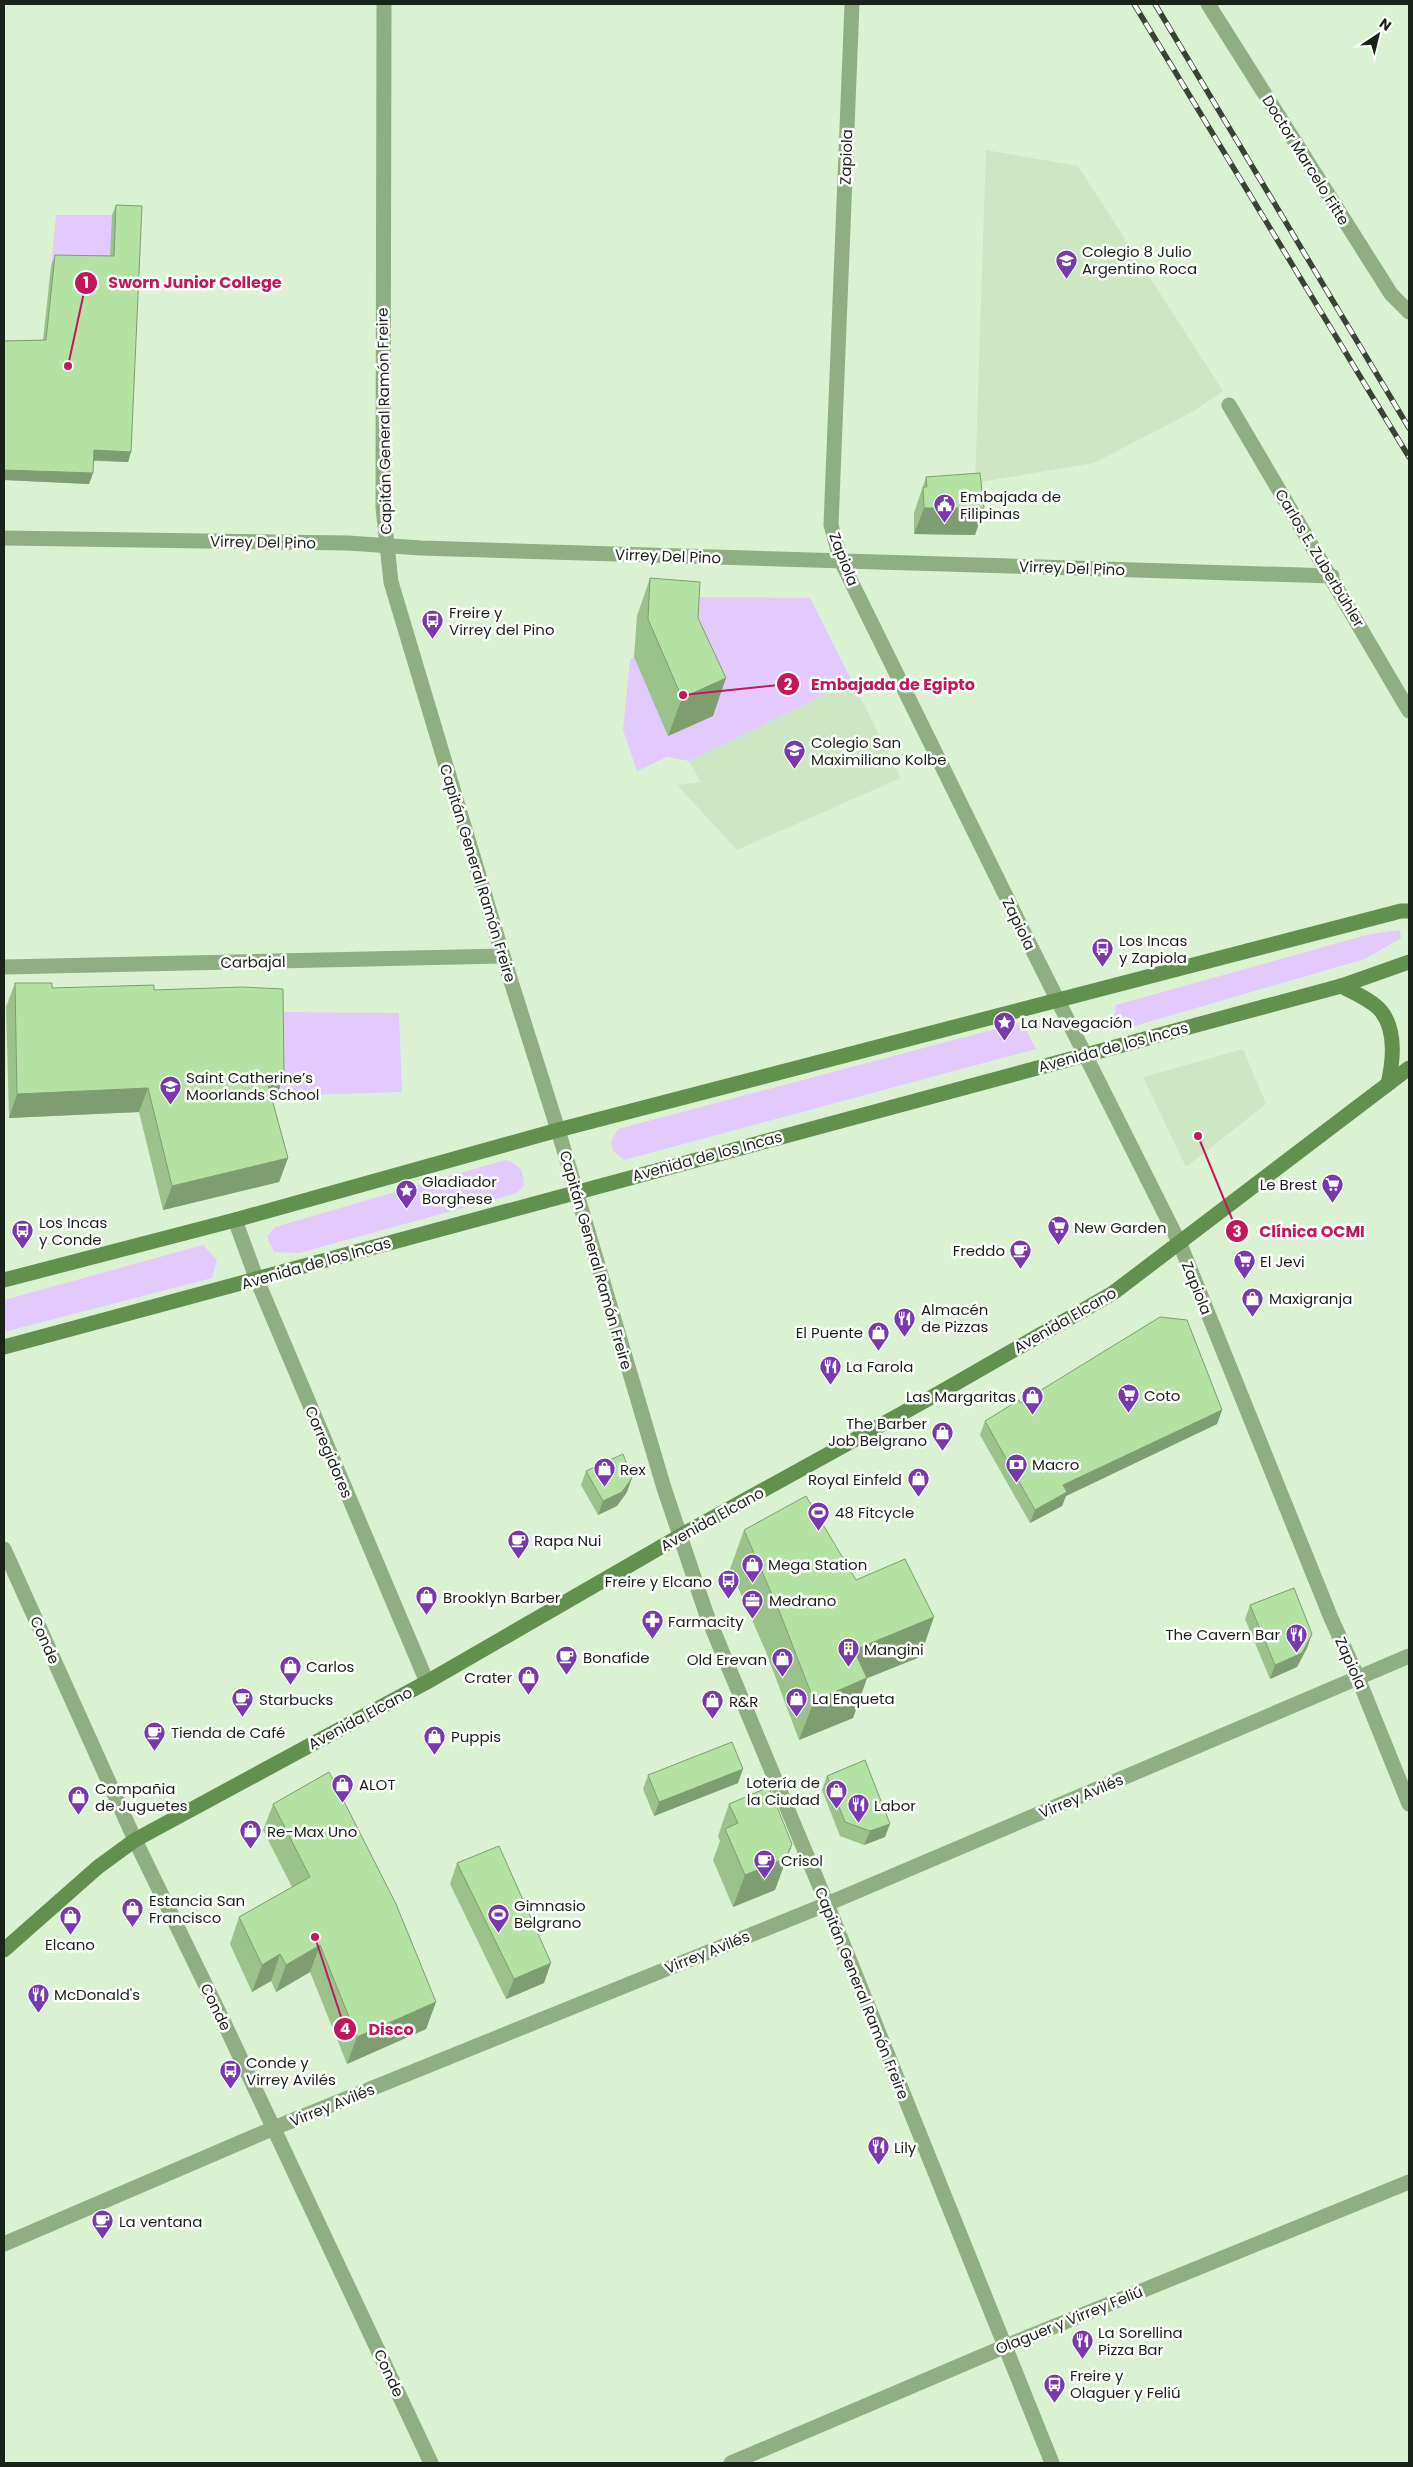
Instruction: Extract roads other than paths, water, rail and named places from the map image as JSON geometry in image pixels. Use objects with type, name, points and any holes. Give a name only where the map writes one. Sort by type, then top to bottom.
[{"type":"main road","points":[[4,1280],[235,1220],[558,1130],[1400,911],[1409,911]]},
{"type":"main road","name":"Avenida de los Incas","points":[[4,1348],[1341,986],[1409,962]]},
{"type":"main road","points":[[1341,986],[1369,1001],[1381,1012],[1390,1033],[1393,1059],[1388,1084]]},
{"type":"main road","name":"Avenida Elcano","points":[[4,1950],[98,1867],[135,1840],[427,1682],[680,1536],[939,1393],[1113,1293],[1180,1244],[1409,1068]]},
{"type":"street","name":"Capitán General Ramón Freire","points":[[384,4],[383,506],[391,582],[680,1536],[706,1613],[1006,2346],[1052,2463]]},
{"type":"street","name":"Zapiola","points":[[852,4],[831,525],[841,561],[1084,1055],[1180,1244],[1327,1609],[1358,1678],[1409,1804]]},
{"type":"street","name":"Doctor Marcelo Fitte","points":[[1208,4],[1391,294],[1409,312]]},
{"type":"street","name":"Carlos E. Zuberbühler","points":[[1229,405],[1332,576],[1409,711]]},
{"type":"street","name":"Virrey Del Pino","points":[[4,538],[386,545],[1332,576]]},
{"type":"street","name":"Carbajal","points":[[4,967],[503,956]]},
{"type":"street","name":"Corregidores","points":[[235,1220],[256,1280],[427,1682]]},
{"type":"street","name":"Conde","points":[[4,1549],[135,1840],[274,2128],[431,2463]]},
{"type":"street","name":"Virrey Avilés","points":[[4,2244],[274,2128],[826,1904],[1409,1656]]},
{"type":"street","name":"Olaguer y Virrey Feliú","points":[[731,2463],[1006,2346],[1409,2182]]},
{"type":"railway","points":[[1134,4],[1409,457]]},
{"type":"railway","points":[[1155,4],[1409,428]]},
{"type":"place","name":"Colegio 8 Julio Argentino Roca","points":[[1066,279]]},
{"type":"place","name":"Sworn Junior College","points":[[68,366]]},
{"type":"place","name":"Embajada de Filipinas","points":[[944,524]]},
{"type":"place","name":"Freire y Virrey del Pino","points":[[433,640]]},
{"type":"place","name":"Embajada de Egipto","points":[[683,695]]},
{"type":"place","name":"Colegio San Maximiliano Kolbe","points":[[795,770]]},
{"type":"place","name":"Los Incas y Zapiola","points":[[1103,968]]},
{"type":"place","name":"La Navegación","points":[[1005,1041]]},
{"type":"place","name":"Saint Catherine’s Moorlands School","points":[[170,1105]]},
{"type":"place","name":"Clínica OCMI","points":[[1198,1136]]},
{"type":"place","name":"Le Brest","points":[[1333,1203]]},
{"type":"place","name":"Gladiador Borghese","points":[[406,1209]]},
{"type":"place","name":"New Garden","points":[[1058,1246]]},
{"type":"place","name":"Los Incas y Conde","points":[[23,1250]]},
{"type":"place","name":"Freddo","points":[[1021,1269]]},
{"type":"place","name":"El Jevi","points":[[1244,1280]]},
{"type":"place","name":"Maxigranja","points":[[1253,1317]]},
{"type":"place","name":"Almacén de Pizzas","points":[[905,1337]]},
{"type":"place","name":"El Puente","points":[[879,1351]]},
{"type":"place","name":"La Farola","points":[[830,1385]]},
{"type":"place","name":"Coto","points":[[1128,1414]]},
{"type":"place","name":"Las Margaritas","points":[[1032,1415]]},
{"type":"place","name":"The Barber Job Belgrano","points":[[943,1451]]},
{"type":"place","name":"Macro","points":[[1016,1483]]},
{"type":"place","name":"Rex","points":[[604,1488]]},
{"type":"place","name":"Royal Einfeld","points":[[918,1498]]},
{"type":"place","name":"48 Fitcycle","points":[[819,1531]]},
{"type":"place","name":"Rapa Nui","points":[[518,1559]]},
{"type":"place","name":"Mega Station","points":[[752,1583]]},
{"type":"place","name":"Freire y Elcano","points":[[728,1600]]},
{"type":"place","name":"Brooklyn Barber","points":[[427,1616]]},
{"type":"place","name":"Medrano","points":[[753,1619]]},
{"type":"place","name":"Farmacity","points":[[652,1640]]},
{"type":"place","name":"The Cavern Bar","points":[[1296,1653]]},
{"type":"place","name":"Mangini","points":[[848,1668]]},
{"type":"place","name":"Bonafide","points":[[567,1676]]},
{"type":"place","name":"Old Erevan","points":[[783,1678]]},
{"type":"place","name":"Carlos","points":[[290,1685]]},
{"type":"place","name":"Crater","points":[[528,1696]]},
{"type":"place","name":"La Enqueta","points":[[796,1717]]},
{"type":"place","name":"Starbucks","points":[[243,1718]]},
{"type":"place","name":"R&R","points":[[713,1720]]},
{"type":"place","name":"Tienda de Café","points":[[155,1751]]},
{"type":"place","name":"Puppis","points":[[435,1755]]},
{"type":"place","name":"ALOT","points":[[343,1803]]},
{"type":"place","name":"Lotería de la Ciudad","points":[[836,1810]]},
{"type":"place","name":"Compañia de Juguetes","points":[[79,1816]]},
{"type":"place","name":"Labor","points":[[858,1824]]},
{"type":"place","name":"Re-Max Uno","points":[[251,1850]]},
{"type":"place","name":"Crisol","points":[[765,1879]]},
{"type":"place","name":"Estancia San Francisco","points":[[133,1928]]},
{"type":"place","name":"Gimnasio Belgrano","points":[[498,1933]]},
{"type":"place","name":"Elcano","points":[[70,1935]]},
{"type":"place","name":"Disco","points":[[315,1937]]},
{"type":"place","name":"McDonald's","points":[[38,2013]]},
{"type":"place","name":"Conde y Virrey Avilés","points":[[230,2090]]},
{"type":"place","name":"Lily","points":[[878,2166]]},
{"type":"place","name":"La ventana","points":[[103,2240]]},
{"type":"place","name":"La Sorellina Pizza Bar","points":[[1082,2360]]},
{"type":"place","name":"Freire y Olaguer y Feliú","points":[[1054,2403]]}]
